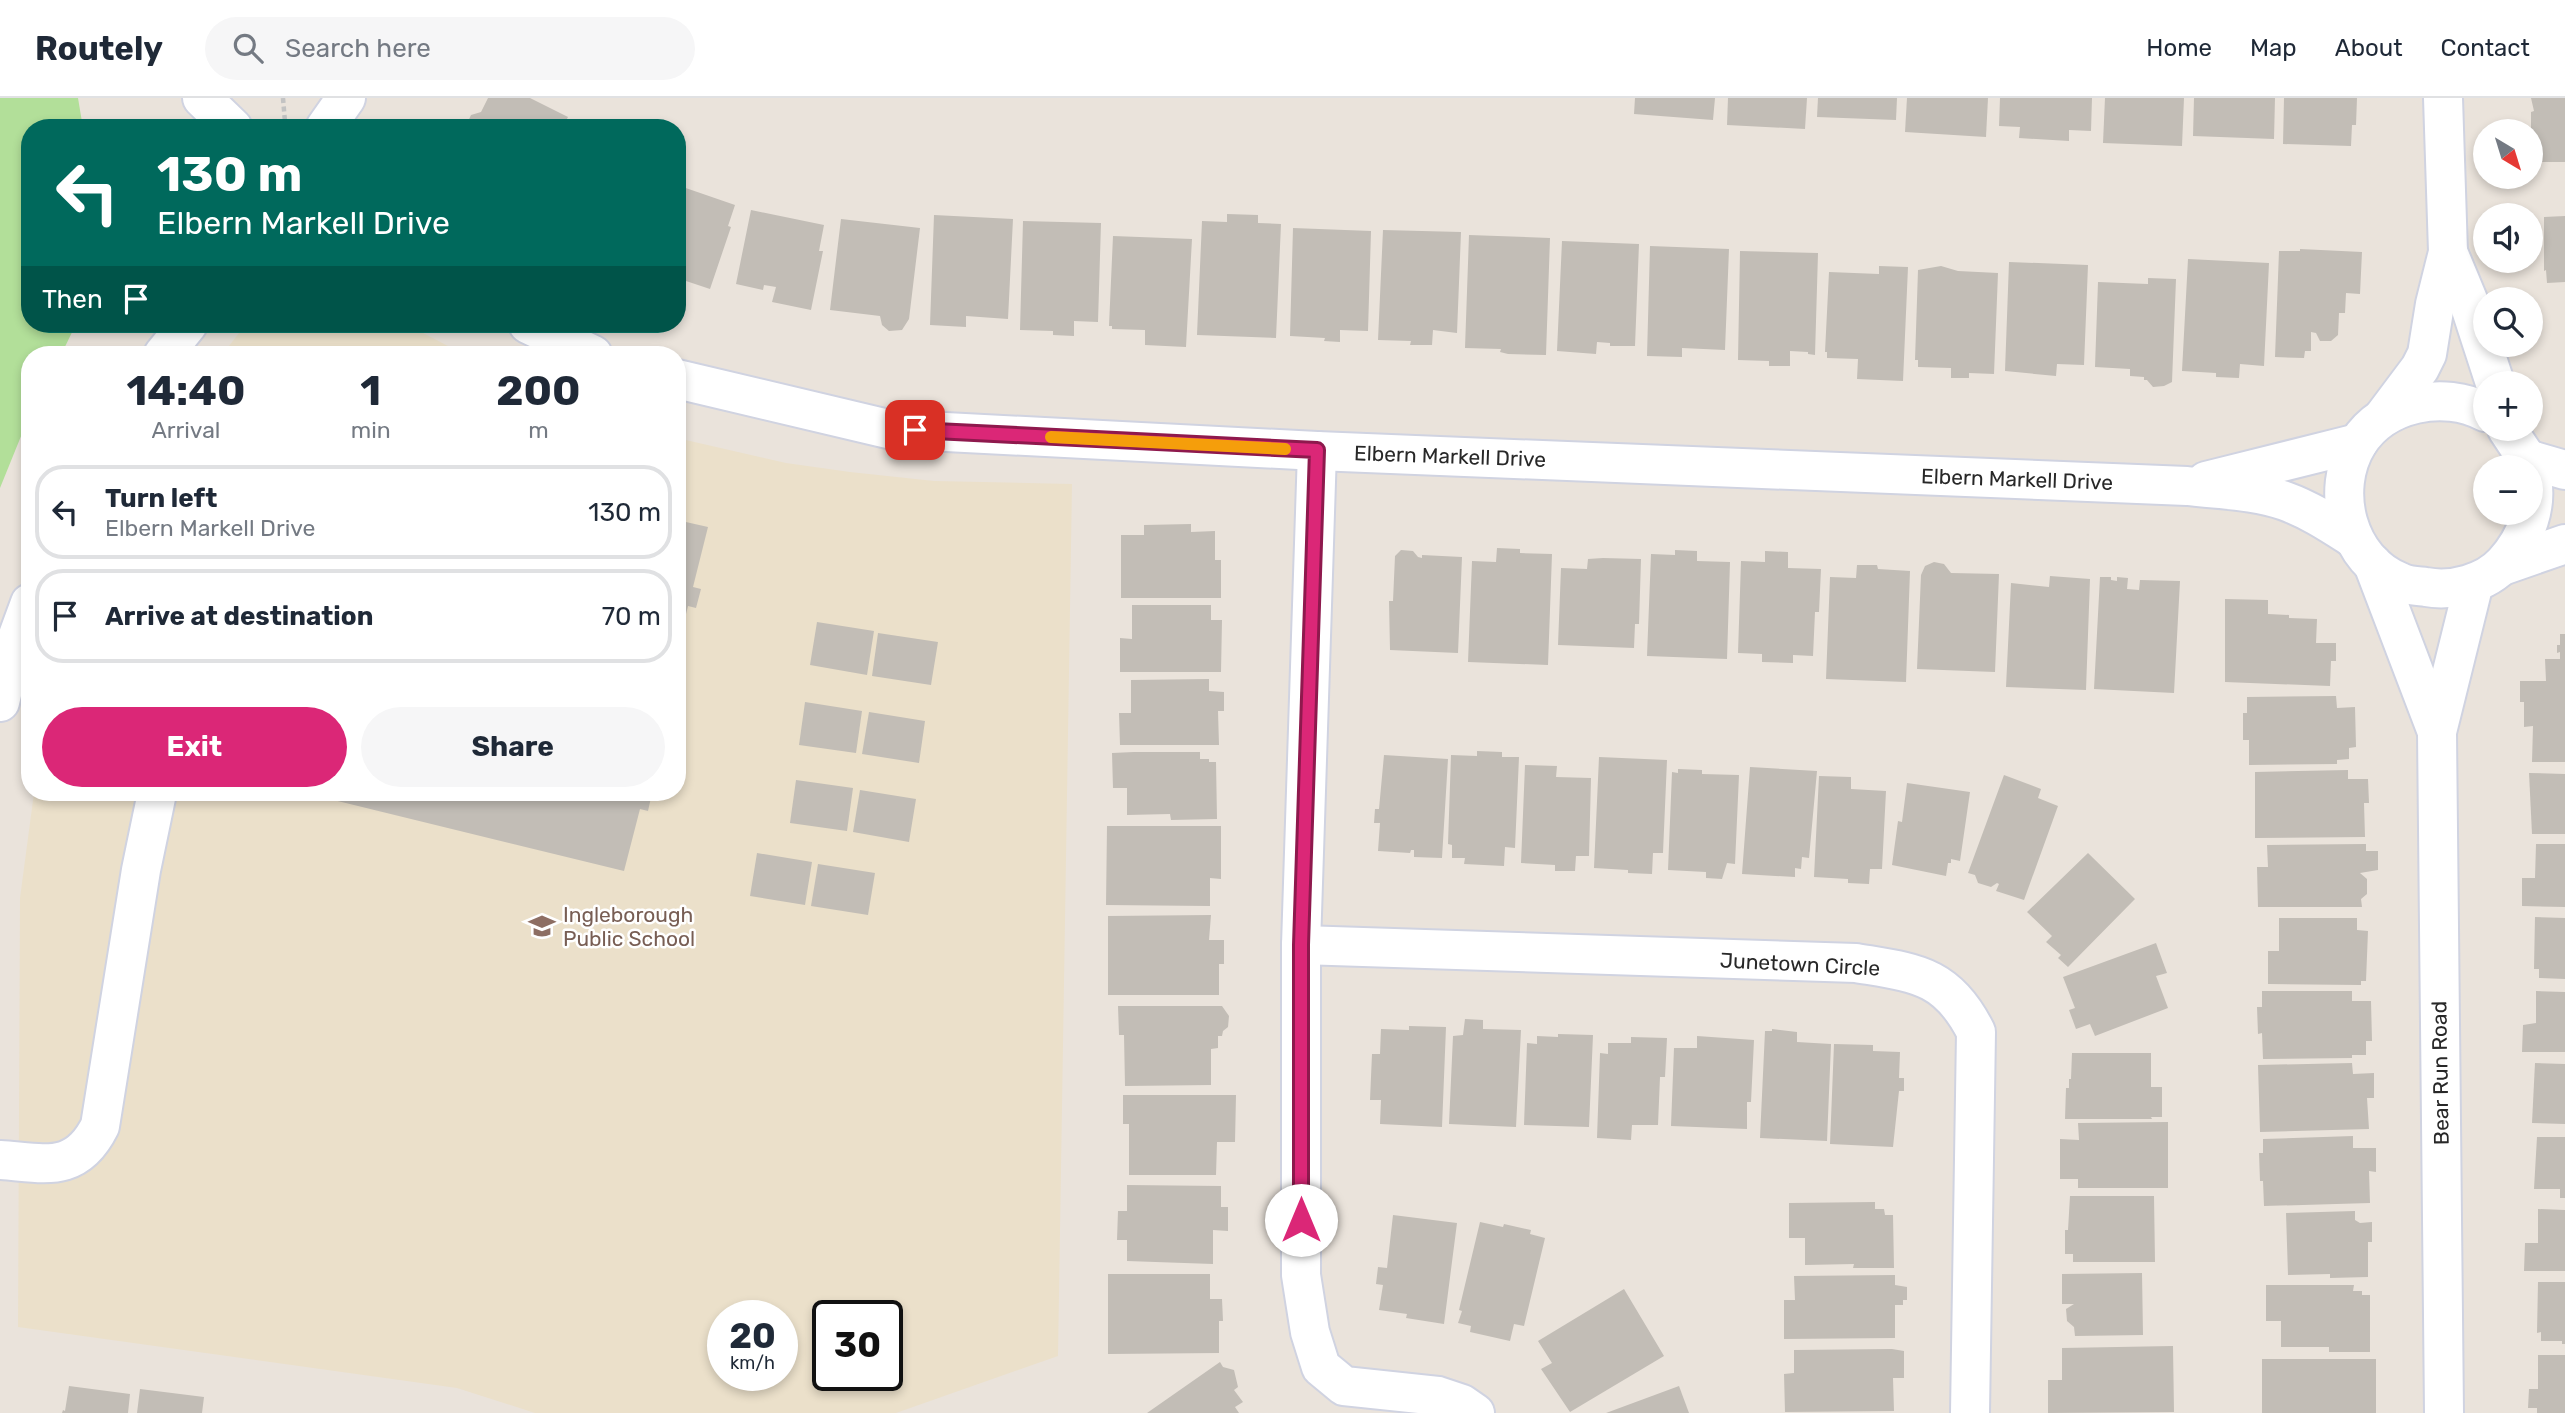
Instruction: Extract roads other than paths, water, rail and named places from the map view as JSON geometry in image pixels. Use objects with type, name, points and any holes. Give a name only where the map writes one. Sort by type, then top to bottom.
[{"type":"street","points":[[202,98],[224,119]]},
{"type":"street","points":[[331,119],[346,98]]},
{"type":"street","points":[[2443,98],[2448,252],[2435,304],[2427,354],[2420,369],[2370,431],[2346,473],[2344,506],[2363,551],[2400,582],[2441,590],[2565,544]]},
{"type":"street","points":[[2448,252],[2468,300],[2491,371]]},
{"type":"street","points":[[547,333],[574,346]]},
{"type":"street","name":"Elbern Markell Drive","points":[[686,381],[888,429],[1317,450],[2187,486],[2286,501],[2321,517],[2363,551]]},
{"type":"street","points":[[2370,431],[2418,402],[2451,400],[2514,442],[2565,470]]},
{"type":"street","name":"Elbern Markell Drive","points":[[2187,486],[2370,431]]},
{"type":"street","points":[[2488,574],[2523,540],[2533,508],[2514,442]]},
{"type":"street","points":[[1317,450],[1301,945],[1301,1275],[1310,1332],[1321,1367],[1344,1386],[1438,1396],[1462,1404],[1475,1413]]},
{"type":"street","name":"Bear Run Road","points":[[2363,551],[2437,732]]},
{"type":"street","name":"Bear Run Road","points":[[2444,1413],[2437,732],[2488,574]]},
{"type":"street","points":[[0,702],[21,628]]},
{"type":"street","points":[[0,1160],[57,1164],[68,1160],[91,1144],[100,1126],[141,870],[155,801]]},
{"type":"street","name":"Junetown Circle","points":[[1301,945],[1856,963],[1910,972],[1939,984],[1964,1008],[1976,1032],[1970,1413]]},
{"type":"place","name":"Ingleborough Public School","points":[[542,926]]}]
